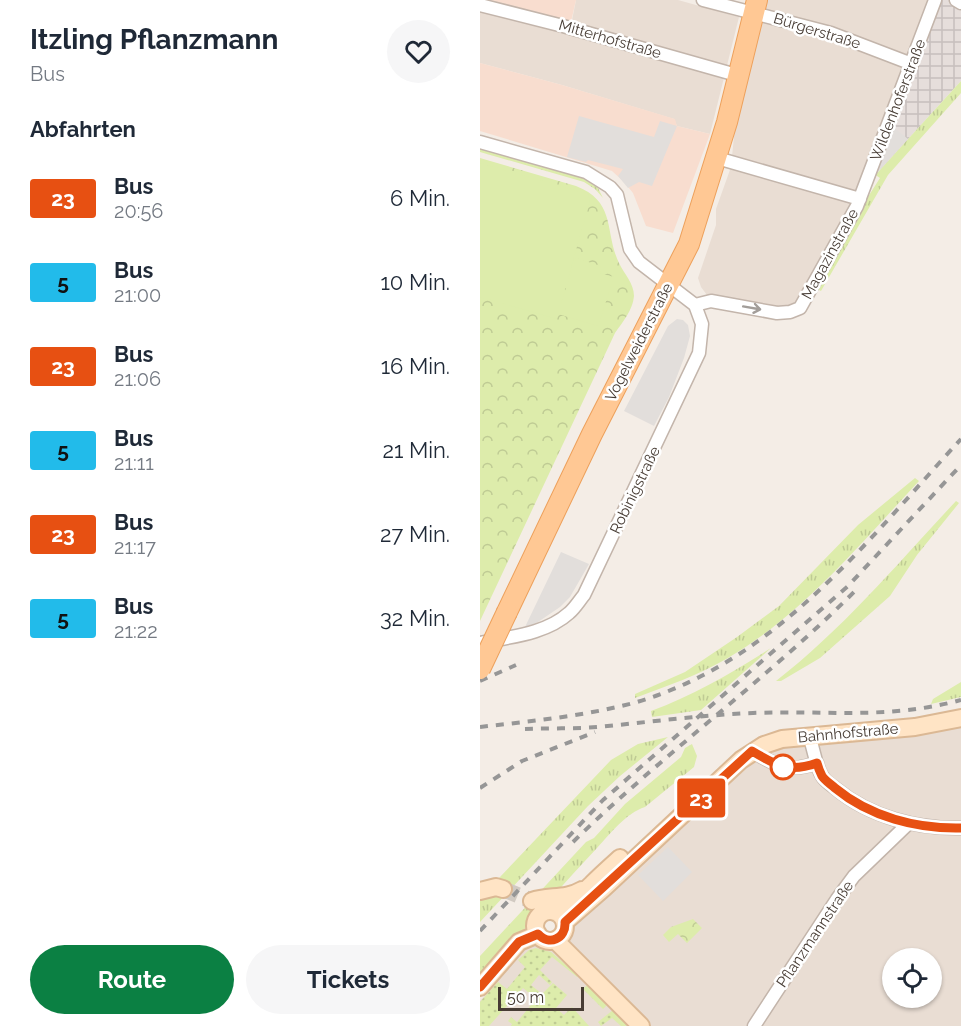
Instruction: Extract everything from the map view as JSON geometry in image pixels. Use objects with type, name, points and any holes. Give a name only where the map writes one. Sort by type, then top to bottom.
[{"type":"main road","name":"Vogelweiderstraße","points":[[480,669],[592,434],[689,244],[717,158],[756,7]]},
{"type":"main road","name":"Bahnhofstraße","points":[[555,915],[572,904],[719,769],[764,744],[782,739],[915,727],[961,718]]},
{"type":"main road","name":"Bahnhofstraße","points":[[538,934],[537,920],[555,915],[604,888],[746,756]]},
{"type":"main road","points":[[555,915],[532,901],[543,897],[572,896],[589,886]]},
{"type":"main road","points":[[480,891],[496,887],[503,889]]},
{"type":"main road","name":"Bahnhofstraße","points":[[555,915],[564,931],[555,940]]},
{"type":"main road","points":[[480,987],[519,942],[538,934],[545,939],[555,940],[641,1026]]},
{"type":"street","name":"Bürgerstraße","points":[[704,0],[756,7],[912,64]]},
{"type":"street","name":"Wildenhoferstraße","points":[[860,199],[935,0]]},
{"type":"street","points":[[956,0],[961,3]]},
{"type":"street","name":"Mitterhofstraße","points":[[480,5],[564,26],[740,76]]},
{"type":"street","points":[[480,142],[586,172],[598,178],[617,195],[630,249],[639,262],[694,304]]},
{"type":"street","points":[[717,158],[860,199]]},
{"type":"street","name":"Magazinstraße","points":[[694,304],[711,301],[777,313],[800,308],[860,199]]},
{"type":"street","name":"Robinigstraße","points":[[480,643],[536,631],[556,622],[569,613],[584,595],[699,353],[702,324],[694,304]]},
{"type":"street","points":[[809,736],[823,778],[841,793],[887,817],[909,823],[961,828]]},
{"type":"street","points":[[746,756],[798,769],[817,763]]},
{"type":"street","name":"Pflanzmannstraße","points":[[754,1026],[789,969],[854,876],[909,823]]},
{"type":"shaded area","points":[[480,0],[576,0],[570,26]]},
{"type":"shaded area","points":[[576,0],[678,0],[739,17],[710,134],[677,126],[674,119],[480,63],[480,1],[571,25]]},
{"type":"shaded area","points":[[758,0],[935,0],[855,201],[797,302],[789,306],[769,307],[707,295],[698,278],[716,225],[716,209],[731,167],[740,76]]},
{"type":"shaded area","points":[[935,0],[961,0],[961,81],[878,172]]},
{"type":"shaded area","points":[[480,63],[675,119],[677,126],[710,134],[673,233],[646,226],[633,193],[612,171],[480,131]]},
{"type":"shaded area","points":[[579,116],[654,137],[660,121],[677,126],[652,186],[639,182],[628,188],[618,176],[623,169],[567,157]]},
{"type":"shaded area","points":[[892,126],[908,139],[874,174]]},
{"type":"shaded area","points":[[677,319],[683,320],[688,325],[690,336],[669,397],[654,426],[624,411],[668,326]]},
{"type":"shaded area","points":[[561,552],[589,564],[570,597],[560,607],[538,622],[525,627]]},
{"type":"shaded area","points":[[961,727],[961,1026],[480,1026],[480,1001],[526,948],[571,925],[740,767],[764,751],[797,744],[905,737]]},
{"type":"shaded area","points":[[668,847],[692,872],[663,901],[638,875]]},
{"type":"green space","points":[[961,81],[961,93],[888,175],[821,291],[817,289],[880,178],[874,174]]},
{"type":"green space","points":[[480,148],[579,176],[598,188],[603,198],[584,182],[480,152]]},
{"type":"green space","points":[[480,158],[576,186],[598,200],[604,209],[619,263],[631,283],[634,296],[629,311],[615,333],[480,621]]},
{"type":"green space","points":[[480,163],[588,194],[590,201],[561,303],[576,258],[601,266],[600,273],[614,277],[598,326],[558,314],[557,319],[480,297]]},
{"type":"green space","points":[[915,478],[919,481],[830,577],[781,621],[717,664],[635,698],[635,694],[685,672],[779,606],[858,525]]},
{"type":"green space","points":[[956,501],[959,503],[917,555],[890,596],[820,658],[781,681],[776,681],[848,617]]},
{"type":"green space","points":[[771,648],[701,710],[652,717],[651,711],[712,683]]},
{"type":"green space","points":[[961,682],[961,697],[931,704],[933,699]]},
{"type":"green space","points":[[668,737],[620,776],[588,806],[480,922],[480,898],[611,760],[638,744]]},
{"type":"green space","points":[[692,744],[697,756],[694,767],[645,807],[631,814],[619,824],[480,980],[480,956],[586,842],[594,838],[625,804],[681,757],[685,748]]},
{"type":"green space","points":[[693,919],[702,928],[687,943],[678,934],[669,942],[663,935],[671,927]]},
{"type":"green space","points":[[536,948],[551,952],[578,975],[577,977],[552,957],[540,970],[552,982],[550,985],[539,975],[531,985],[542,994],[553,983],[567,995],[556,1008],[564,1015],[572,1007],[589,1026],[511,1026],[512,1024],[508,1021],[511,1017],[517,1022],[536,999],[523,988],[489,1026],[480,1026],[480,1002],[498,982],[507,989],[525,967],[518,960],[529,950]]},
{"type":"green space","points":[[588,984],[608,1004],[603,1009],[583,989]]},
{"type":"green space","points":[[613,1010],[626,1026],[621,1026],[612,1018],[601,1026],[598,1022]]},
{"type":"tunnel","points":[[503,889],[532,901]]},
{"type":"railway","points":[[480,727],[579,714],[637,702],[687,683],[733,658],[776,628],[816,593],[854,556],[961,439]]},
{"type":"railway","points":[[480,931],[603,800],[848,586],[961,465]]},
{"type":"railway","points":[[573,842],[643,778],[821,624],[855,591]]},
{"type":"railway","points":[[480,681],[516,665]]},
{"type":"railway","points":[[525,729],[598,727],[753,713],[882,712],[908,710],[961,700]]},
{"type":"railway","points":[[480,788],[522,761],[595,732]]},
{"type":"bus line","name":"23","points":[[480,987],[510,950],[525,938],[538,934],[550,940],[559,938],[564,931],[565,922],[752,751],[783,767],[798,769],[817,763],[823,778],[841,793],[887,817],[909,823],[961,828]]}]
